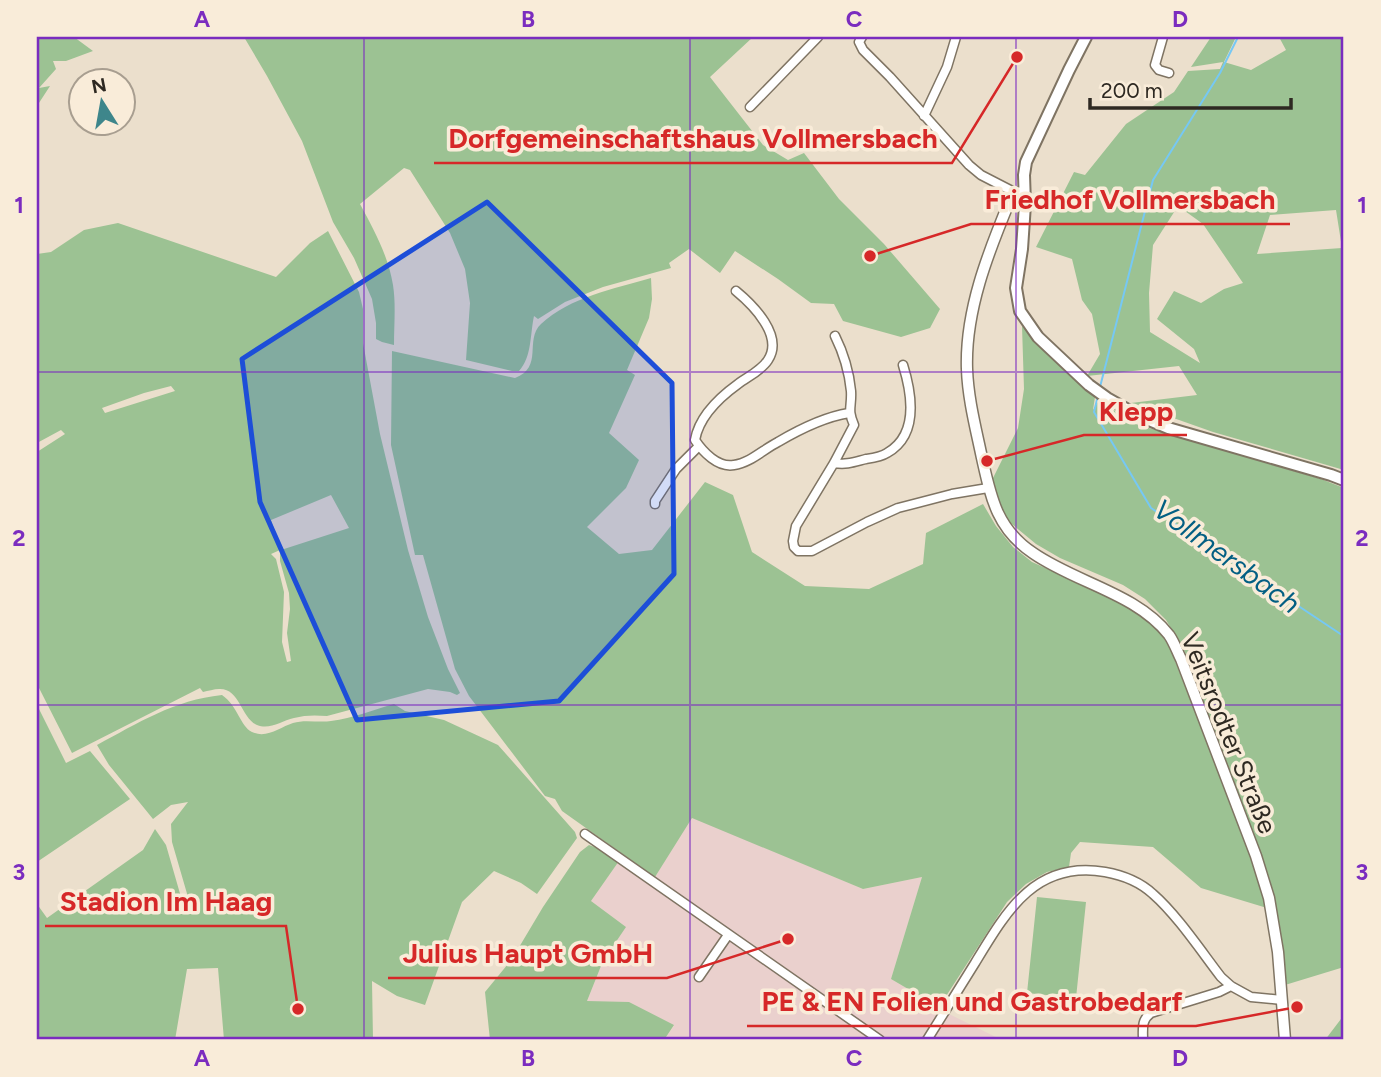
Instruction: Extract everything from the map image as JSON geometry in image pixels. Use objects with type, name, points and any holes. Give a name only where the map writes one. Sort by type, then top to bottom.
[{"type":"main road","points":[[1086,37],[1026,162],[1020,192],[1022,249],[1016,288],[1020,311],[1038,337],[1088,385],[1137,415],[1168,428],[1344,480]]},
{"type":"street","points":[[750,107],[818,37]]},
{"type":"street","points":[[862,37],[859,42],[863,50],[969,165],[981,175],[1020,192]]},
{"type":"street","points":[[924,116],[947,67],[956,37]]},
{"type":"street","points":[[1163,37],[1155,65],[1158,70],[1170,73]]},
{"type":"street","name":"Veitsrodter Straße","points":[[1020,192],[1010,200],[980,279],[967,350],[968,381],[974,419],[992,501],[1002,522],[1018,542],[1052,565],[1127,601],[1154,619],[1171,637],[1256,856],[1269,898],[1278,952],[1284,1040]]},
{"type":"street","points":[[736,291],[749,301],[766,322],[771,353],[763,366],[737,384],[701,421],[695,440],[699,446],[718,463],[733,466],[817,422],[849,413]]},
{"type":"street","points":[[835,336],[844,354],[849,377],[849,413],[854,425],[796,526],[793,541],[798,551],[812,551],[898,508],[988,488]]},
{"type":"street","points":[[834,463],[845,465],[885,455],[896,447],[906,432],[912,411],[910,386],[903,365]]},
{"type":"street","points":[[655,504],[676,469],[699,446]]},
{"type":"street","points":[[585,834],[880,1040]]},
{"type":"street","points":[[927,1040],[1002,919],[1018,900],[1035,885],[1073,871],[1095,870],[1135,881],[1152,892],[1231,986],[1251,997],[1282,1000]]},
{"type":"street","points":[[699,977],[728,935]]},
{"type":"street","points":[[1143,1040],[1145,1017],[1151,1013],[1231,986]]},
{"type":"highlighted area","points":[[487,202],[672,383],[674,574],[559,701],[357,720],[260,502],[242,359]]},
{"type":"shaded area","points":[[692,817],[863,889],[922,877],[891,979],[949,1014],[1002,1040],[664,1040],[674,1026],[587,1001],[603,961],[625,927],[591,901],[619,861],[655,877]]},
{"type":"green space","points":[[37,37],[74,37],[93,51],[66,61],[53,61],[56,69],[39,88],[50,86],[37,106]]},
{"type":"green space","points":[[244,37],[753,37],[710,77],[763,145],[788,160],[804,153],[839,199],[884,244],[940,309],[930,328],[901,337],[843,321],[834,304],[811,303],[735,251],[720,273],[689,249],[669,263],[671,268],[603,287],[565,302],[538,319],[534,316],[528,352],[519,371],[466,360],[470,303],[465,269],[450,233],[410,170],[404,168],[360,204],[384,253],[393,285],[394,345],[382,342],[376,339],[372,299],[354,258],[333,222],[302,141]]},
{"type":"green space","points":[[1211,37],[1236,37],[1224,62],[1251,70],[1286,50],[1279,37],[1344,37],[1344,470],[1213,432],[1131,403],[1197,395],[1179,366],[1087,376],[1100,354],[1092,314],[1082,300],[1072,259],[1036,247],[1074,172],[1085,175],[1126,124],[1174,92],[1188,71],[1220,69],[1223,62],[1191,67]],"holes":[[[1178,206],[1203,224],[1243,283],[1224,289],[1201,303],[1174,291],[1157,319],[1194,349],[1200,363],[1150,332],[1149,293],[1153,245]],[[1336,210],[1342,248],[1257,254],[1270,215]]]},
{"type":"green space","points":[[118,223],[276,277],[310,243],[328,231],[359,292],[363,309],[363,343],[380,434],[408,550],[428,617],[460,693],[457,695],[428,689],[327,716],[302,716],[266,726],[252,721],[232,693],[217,689],[203,692],[200,688],[72,753],[37,684],[37,452],[65,434],[61,430],[37,443],[37,254],[51,252],[84,230]],"holes":[[[171,386],[175,391],[105,413],[102,408]],[[331,495],[349,528],[281,550],[271,520]],[[280,550],[280,561],[289,593],[287,633],[291,661],[287,662],[282,642],[284,592],[276,559],[271,554]]]},
{"type":"green space","points":[[651,278],[649,318],[627,370],[635,375],[609,433],[639,460],[626,488],[587,527],[619,554],[652,550],[705,482],[733,495],[752,552],[805,586],[869,589],[923,564],[926,533],[983,504],[1013,547],[1032,562],[1125,604],[1160,632],[1170,648],[1229,799],[1241,802],[1184,650],[1166,620],[1145,599],[1123,585],[1060,558],[1036,544],[1007,520],[998,502],[992,480],[1018,428],[1024,389],[1022,326],[1095,397],[1093,410],[1099,400],[1132,423],[1344,488],[1344,967],[1285,985],[1277,914],[1267,908],[1201,888],[1153,847],[1080,842],[1071,853],[1069,867],[1047,872],[1026,884],[1007,902],[939,1007],[891,979],[922,877],[863,889],[692,818],[655,877],[562,811],[555,799],[545,796],[469,696],[455,669],[423,555],[415,555],[391,445],[392,351],[515,378],[529,367],[536,330],[553,315],[579,300]]},
{"type":"green space","points":[[222,695],[232,705],[244,725],[258,734],[298,722],[347,718],[394,704],[405,711],[444,720],[498,745],[575,832],[577,838],[537,894],[521,883],[494,871],[462,902],[425,1005],[397,996],[372,981],[373,1040],[224,1040],[218,968],[187,969],[175,1040],[37,1040],[37,904],[47,918],[143,850],[155,829],[166,845],[183,904],[188,897],[172,842],[171,824],[188,802],[171,805],[153,819],[109,765],[97,745],[172,707]]},
{"type":"green space","points":[[37,705],[66,763],[90,751],[130,799],[37,862]]},
{"type":"green space","points":[[589,845],[619,861],[591,901],[626,927],[603,961],[587,1001],[629,1002],[674,1025],[664,1040],[490,1040],[485,992],[512,959],[580,852]]},
{"type":"green space","points":[[1037,897],[1086,902],[1076,998],[1027,993]]},
{"type":"green space","points":[[1344,1015],[1344,1040],[1325,1040]]},
{"type":"waterway","name":"Vollmersbach","points":[[1100,387],[1153,180],[1220,73],[1238,37]]},
{"type":"waterway","name":"Vollmersbach","points":[[1098,396],[1094,412],[1151,508],[1344,638]]},
{"type":"place","name":"Dorfgemeinschaftshaus Vollmersbach","points":[[1017,57]]},
{"type":"place","name":"Friedhof Vollmersbach","points":[[870,256]]},
{"type":"place","name":"Klepp","points":[[987,461]]},
{"type":"place","name":"Julius Haupt GmbH","points":[[788,939]]},
{"type":"place","name":"PE & EN Folien und Gastrobedarf","points":[[1297,1007]]},
{"type":"place","name":"Stadion Im Haag","points":[[298,1009]]}]
